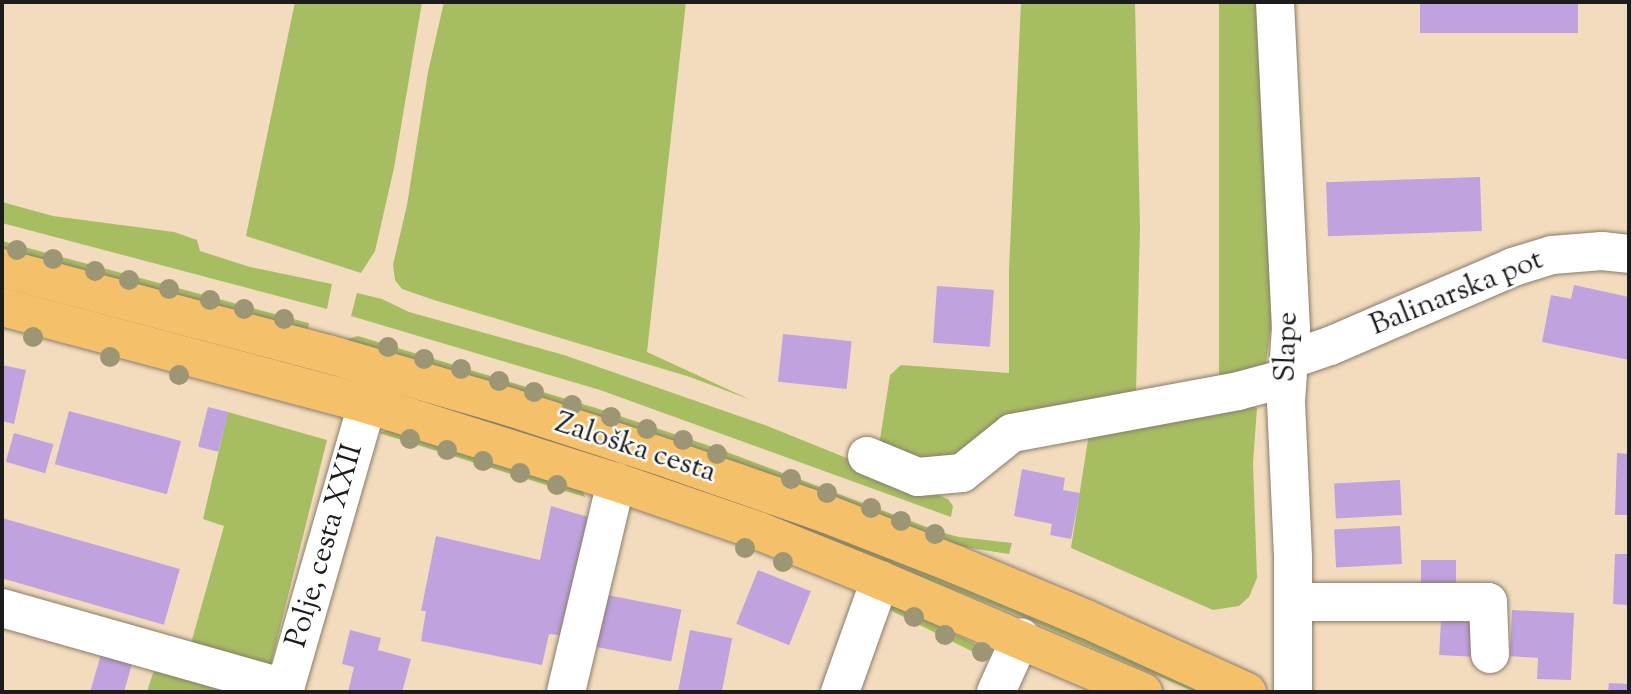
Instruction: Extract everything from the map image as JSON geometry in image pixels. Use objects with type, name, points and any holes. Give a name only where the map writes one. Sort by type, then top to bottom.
[{"type":"main road","name":"Zaloška cesta","points":[[2,268],[341,358],[510,407],[685,465],[827,514],[968,570],[1086,619],[1247,692]]},
{"type":"main road","name":"Zaloška cesta","points":[[2,307],[367,404],[616,482],[759,531],[1021,637],[1143,692]]},
{"type":"street","name":"Slape","points":[[1275,2],[1290,315],[1288,369],[1293,692]]},
{"type":"street","name":"Balinarska pot","points":[[867,456],[918,477],[962,473],[1012,433],[1238,391],[1288,369],[1330,346],[1513,267],[1552,255],[1602,251],[1629,254]]},
{"type":"street","name":"Polje, cesta XXII","points":[[2,608],[285,690],[367,404]]},
{"type":"street","points":[[566,692],[616,482]]},
{"type":"street","points":[[840,692],[880,580]]},
{"type":"street","points":[[1293,602],[1489,602],[1490,654]]},
{"type":"street","points":[[996,692],[1021,637]]},
{"type":"green space","points":[[295,2],[422,2],[394,168],[375,251],[361,273],[246,236]]},
{"type":"green space","points":[[444,2],[686,2],[647,352],[751,400],[690,377],[434,300],[402,289],[395,280],[393,265],[407,205],[428,72]]},
{"type":"green space","points":[[1021,2],[1135,2],[1140,228],[1136,393],[1219,378],[1219,2],[1262,2],[1272,319],[1266,363],[1257,375],[954,456],[919,462],[879,446],[890,375],[901,365],[1009,373],[1009,270]]},
{"type":"green space","points":[[2,202],[53,216],[174,232],[197,240],[200,251],[250,267],[332,284],[327,309],[2,223]]},
{"type":"green space","points":[[2,241],[309,323],[307,333],[2,251]]},
{"type":"green space","points":[[357,293],[382,299],[409,312],[564,355],[765,425],[948,499],[953,506],[951,517],[600,390],[351,316]]},
{"type":"green space","points":[[358,336],[596,408],[719,449],[937,531],[959,537],[1012,543],[1009,554],[957,546],[344,340]]},
{"type":"green space","points":[[341,373],[475,413],[846,538],[1194,684],[1195,692],[1013,613],[843,546]]},
{"type":"green space","points":[[1237,401],[1257,408],[1253,463],[1257,578],[1249,597],[1239,606],[1213,610],[1071,548],[1090,427]]},
{"type":"green space","points":[[228,412],[327,440],[270,668],[190,647],[224,526],[203,519]]},
{"type":"green space","points":[[392,429],[581,487],[585,497],[379,433]]},
{"type":"green space","points":[[891,606],[905,609],[985,649],[987,659],[890,610]]},
{"type":"green space","points":[[163,664],[253,692],[147,692],[153,673]]},
{"type":"building","points":[[1420,2],[1578,2],[1578,33],[1420,33]]},
{"type":"building","points":[[1480,177],[1482,231],[1328,236],[1326,182]]},
{"type":"building","points":[[1574,285],[1629,297],[1629,360],[1542,342],[1551,295],[1571,299]]},
{"type":"building","points":[[937,286],[994,290],[990,347],[933,343]]},
{"type":"building","points":[[783,334],[852,341],[847,389],[778,382]]},
{"type":"building","points":[[2,365],[26,370],[14,424],[2,421]]},
{"type":"building","points":[[208,407],[228,412],[218,452],[198,447]]},
{"type":"building","points":[[69,411],[181,441],[167,494],[55,464]]},
{"type":"building","points":[[14,433],[53,444],[45,473],[6,462]]},
{"type":"building","points":[[1617,453],[1629,454],[1629,515],[1615,515]]},
{"type":"building","points":[[1022,469],[1065,478],[1063,490],[1080,493],[1071,539],[1050,535],[1052,524],[1014,516]]},
{"type":"building","points":[[1400,480],[1402,515],[1336,518],[1334,483]]},
{"type":"building","points":[[551,506],[588,517],[568,636],[549,634],[542,665],[421,641],[426,611],[421,611],[436,536],[540,560]]},
{"type":"building","points":[[2,518],[180,569],[164,625],[2,578]]},
{"type":"building","points":[[1400,526],[1402,564],[1336,567],[1334,529]]},
{"type":"building","points":[[1615,554],[1629,554],[1629,605],[1613,604]]},
{"type":"building","points":[[1421,560],[1456,560],[1456,588],[1421,588]]},
{"type":"building","points":[[758,570],[811,591],[789,645],[736,624]]},
{"type":"building","points":[[597,593],[681,609],[671,661],[587,645]]},
{"type":"building","points":[[1512,610],[1574,613],[1571,680],[1537,679],[1538,658],[1510,656]]},
{"type":"building","points":[[1441,620],[1474,622],[1472,657],[1439,655]]},
{"type":"building","points":[[350,630],[381,638],[378,650],[411,659],[402,692],[348,692],[354,667],[342,664]]},
{"type":"building","points":[[690,630],[732,638],[722,692],[678,690]]},
{"type":"building","points":[[102,651],[133,660],[124,692],[90,692]]},
{"type":"building","points":[[1609,683],[1629,684],[1629,692],[1608,692]]}]
